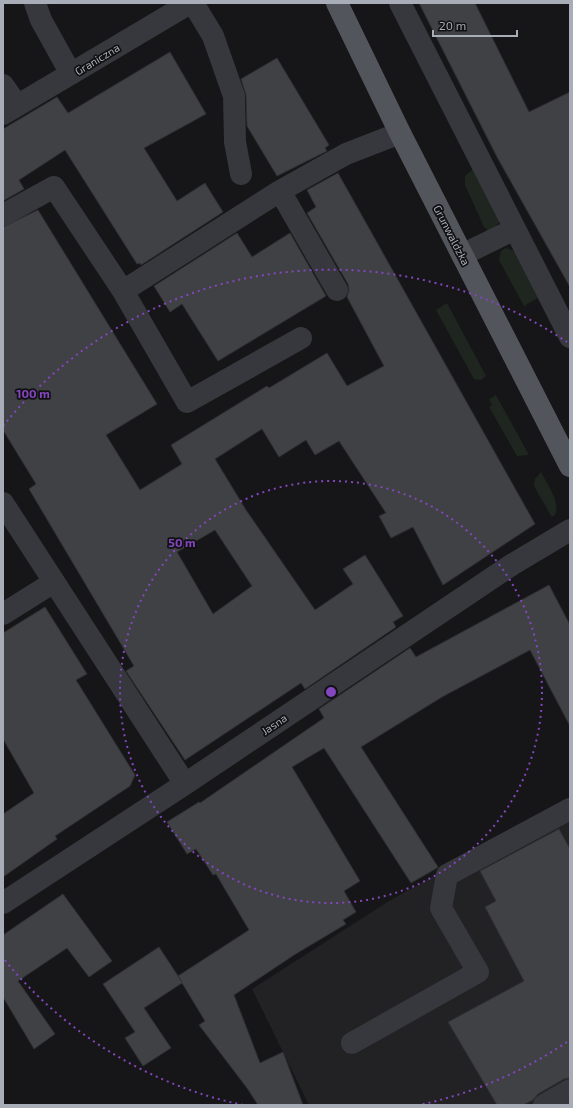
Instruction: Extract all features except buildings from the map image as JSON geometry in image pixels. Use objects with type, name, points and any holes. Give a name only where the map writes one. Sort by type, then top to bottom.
[{"type":"main road","name":"Grunwaldzka","points":[[337,3],[400,133],[570,466]]},
{"type":"street","points":[[35,3],[40,20],[71,74]]},
{"type":"street","points":[[192,3],[213,36],[234,96],[235,142],[241,174]]},
{"type":"street","name":"Graniczna","points":[[10,110],[192,3]]},
{"type":"street","points":[[400,3],[570,337]]},
{"type":"street","points":[[3,85],[10,110]]},
{"type":"street","points":[[123,291],[280,191],[346,154],[400,133]]},
{"type":"street","points":[[3,215],[54,187],[123,291],[187,402],[301,338]]},
{"type":"street","points":[[280,191],[337,290]]},
{"type":"street","points":[[462,255],[515,229]]},
{"type":"street","points":[[3,503],[184,784]]},
{"type":"street","name":"Jasna","points":[[3,903],[545,544],[570,530]]},
{"type":"street","points":[[3,614],[54,582]]},
{"type":"street","points":[[352,1043],[478,972],[441,908],[447,875],[570,809]]},
{"type":"street","points":[[544,1105],[570,1090]]},
{"type":"shaded area","points":[[473,169],[499,219],[499,223],[493,229],[488,230],[484,227],[465,185],[465,176]]},
{"type":"shaded area","points":[[506,248],[515,251],[538,298],[524,306],[499,260],[501,251]]},
{"type":"shaded area","points":[[447,303],[486,376],[481,380],[474,379],[436,310]]},
{"type":"shaded area","points":[[496,395],[529,455],[517,456],[489,407],[492,405],[489,399]]},
{"type":"shaded area","points":[[541,472],[555,500],[556,511],[554,516],[551,516],[534,486],[535,479]]},
{"type":"shaded area","points":[[570,800],[570,1105],[309,1105],[252,989],[389,901]]}]
